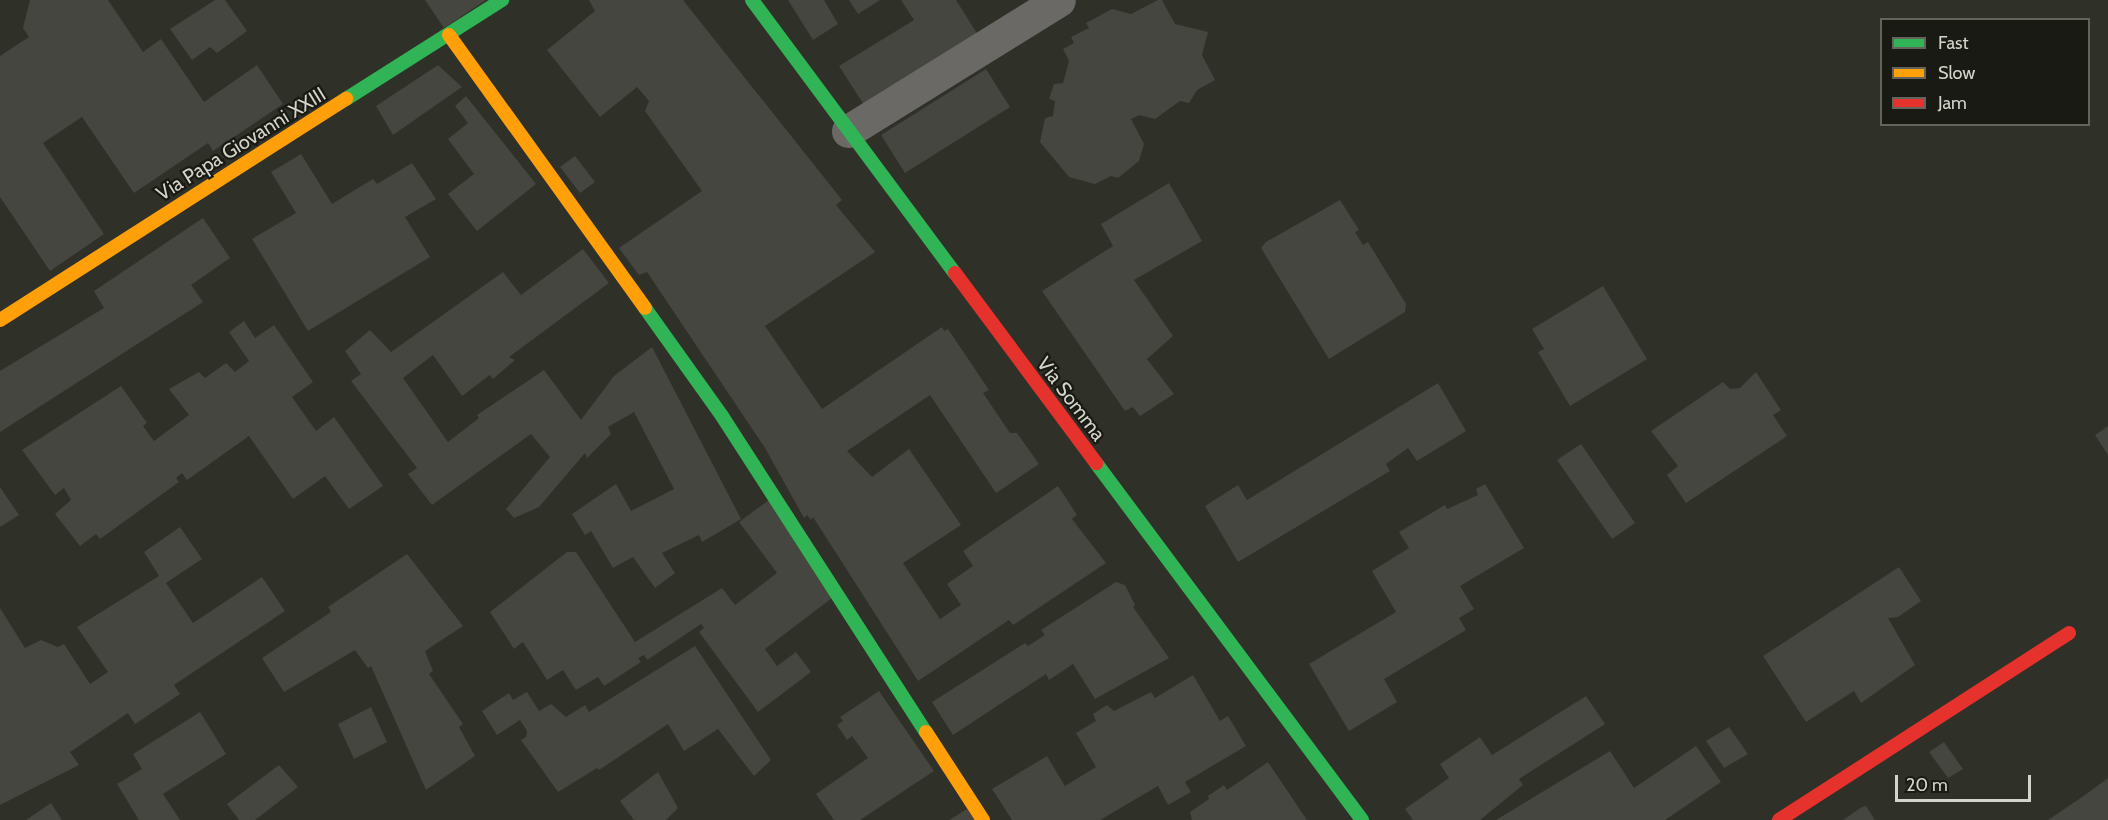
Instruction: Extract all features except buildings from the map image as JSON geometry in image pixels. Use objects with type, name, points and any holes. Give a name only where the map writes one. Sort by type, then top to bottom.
[{"type":"street","name":"Via Papa Giovanni XXIII","points":[[0,320],[502,0]]},
{"type":"street","name":"Via Somma","points":[[752,0],[1362,820]]},
{"type":"street","points":[[848,131],[1059,0]]},
{"type":"street","points":[[448,35],[722,416],[983,820]]},
{"type":"street","points":[[1779,820],[2069,633]]},
{"type":"traffic: fast","points":[[346,99],[502,0]]},
{"type":"traffic: fast","points":[[752,0],[955,273]]},
{"type":"traffic: fast","points":[[645,308],[722,416],[926,732]]},
{"type":"traffic: fast","points":[[1096,463],[1362,820]]},
{"type":"traffic: slow","points":[[449,35],[645,308]]},
{"type":"traffic: slow","points":[[0,320],[346,99]]},
{"type":"traffic: slow","points":[[926,732],[983,820]]},
{"type":"traffic: jam","points":[[955,273],[1096,463]]},
{"type":"traffic: jam","points":[[1779,820],[2069,633]]}]
